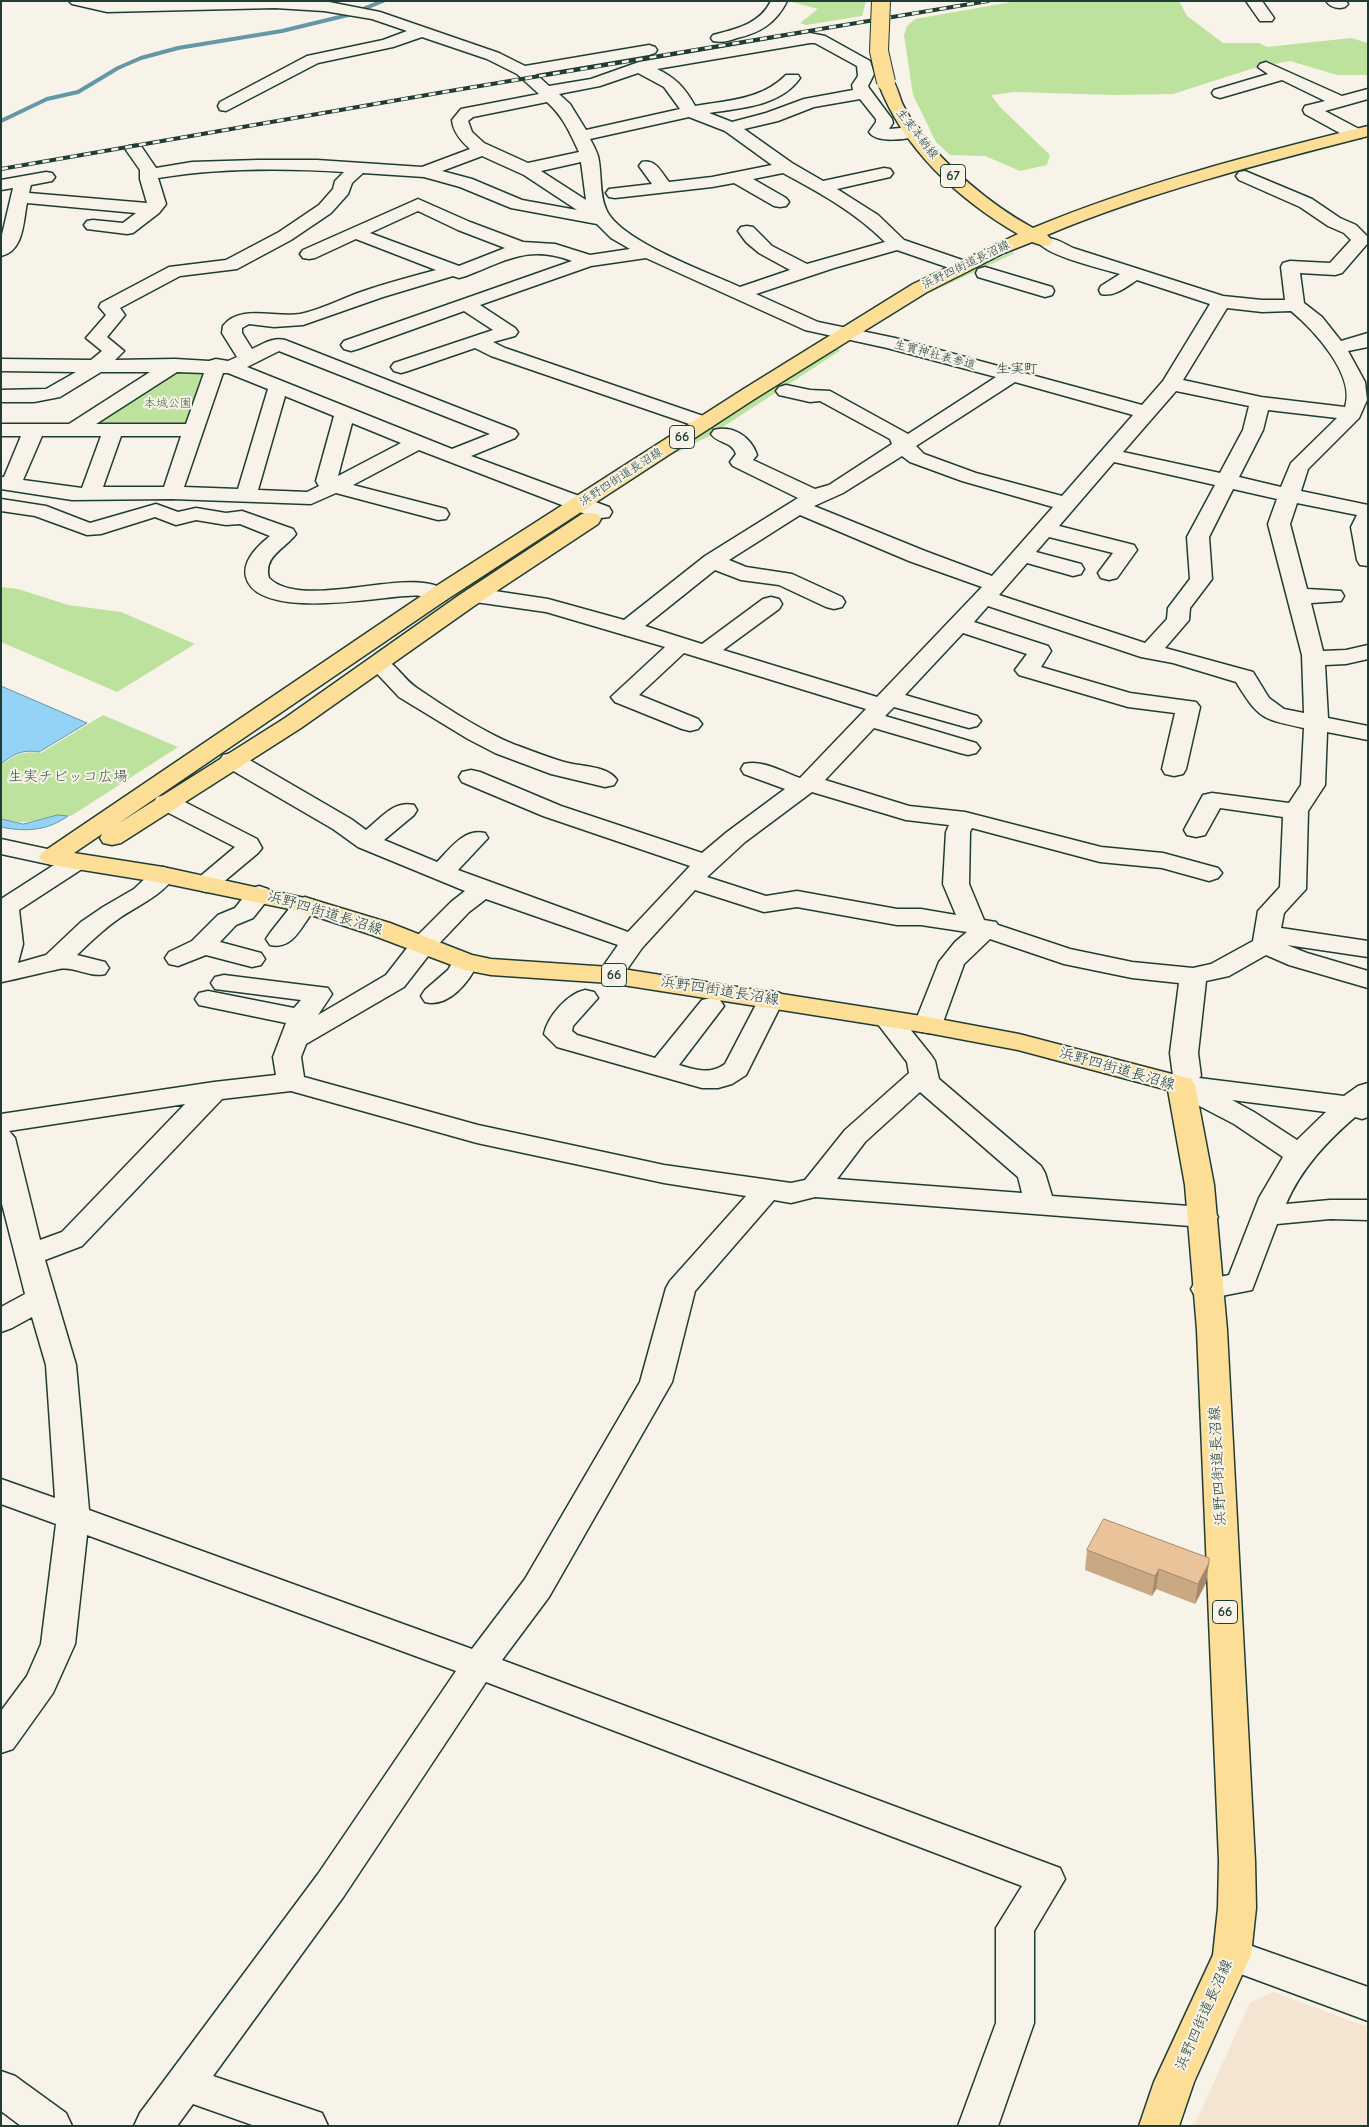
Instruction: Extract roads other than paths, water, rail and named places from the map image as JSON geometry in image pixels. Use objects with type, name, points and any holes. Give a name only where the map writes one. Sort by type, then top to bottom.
[{"type":"main road","name":"生実本納線","points":[[881,1],[880,51],[886,82],[895,106],[912,132],[938,162],[963,186],[1000,215],[1040,239]]},
{"type":"main road","name":"浜野四街道長沼線","points":[[64,859],[166,802],[292,723],[476,595],[601,512],[843,334],[920,288],[961,266],[1040,239],[1357,140]]},
{"type":"main road","name":"浜野四街道長沼線","points":[[64,859],[438,595],[578,504],[713,428],[786,391],[946,291],[985,273],[1089,211],[1164,186],[1357,140]]},
{"type":"main road","name":"浜野四街道長沼線","points":[[64,859],[163,875],[306,905],[381,929],[465,962],[491,967],[610,975],[928,1025],[1028,1045],[1181,1085],[1197,1163],[1203,1217],[1206,1288],[1212,1330],[1237,1861],[1237,1908],[1232,1955],[1174,2082],[1158,2126]]},
{"type":"street","points":[[77,1],[106,7],[278,2],[346,9],[375,15],[493,56],[523,71],[564,108],[574,123],[589,155],[596,208],[603,220]]},
{"type":"street","points":[[523,71],[738,34],[759,25],[772,15],[779,1]]},
{"type":"street","points":[[226,106],[307,61],[387,44],[422,31]]},
{"type":"street","name":"生實神社表参道","points":[[864,93],[860,85],[867,75],[864,64],[820,39],[810,38],[639,67],[594,83],[468,113],[460,120],[460,128],[463,133],[483,150],[551,182],[603,220],[617,234],[648,252],[812,326],[888,342],[1146,412]]},
{"type":"street","points":[[639,67],[667,80],[677,88],[688,108],[731,127],[786,167],[872,219],[898,244],[961,266]]},
{"type":"street","points":[[1266,67],[1340,101]]},
{"type":"street","points":[[1220,93],[1283,75]]},
{"type":"street","points":[[688,108],[768,96],[780,90],[792,78]]},
{"type":"street","points":[[731,127],[772,118],[810,103],[864,93],[884,119],[885,122],[877,132],[884,134],[912,132]]},
{"type":"street","points":[[580,136],[688,108],[732,94]]},
{"type":"street","points":[[1357,140],[1312,110],[1368,94]]},
{"type":"street","points":[[94,225],[127,229],[158,204],[149,179],[150,174],[135,150]]},
{"type":"street","points":[[424,172],[483,150]]},
{"type":"street","points":[[526,169],[589,155]]},
{"type":"street","points":[[150,174],[192,167],[258,165],[317,165],[424,172],[466,182],[502,219],[520,248]]},
{"type":"street","points":[[230,183],[237,181],[258,165]]},
{"type":"street","points":[[648,166],[664,187]]},
{"type":"street","points":[[615,193],[737,177],[786,167]]},
{"type":"street","points":[[1,396],[37,396],[53,393],[99,364],[114,350],[96,338],[116,315],[108,307],[176,271],[230,265],[284,236],[325,209],[342,190],[344,181],[359,168]]},
{"type":"street","points":[[820,187],[884,173]]},
{"type":"street","points":[[1245,176],[1306,203],[1334,222],[1361,233],[1335,269],[1290,267],[1295,305]]},
{"type":"street","points":[[21,189],[46,177]]},
{"type":"street","points":[[737,177],[780,202]]},
{"type":"street","points":[[1,185],[153,209]]},
{"type":"street","points":[[1,251],[9,245],[21,189]]},
{"type":"street","points":[[310,254],[418,204],[464,226],[502,219],[603,220]]},
{"type":"street","points":[[627,219],[643,236],[671,252],[672,262]]},
{"type":"street","points":[[747,231],[751,237],[776,255],[806,271]]},
{"type":"street","points":[[355,233],[457,271],[501,291]]},
{"type":"street","points":[[1040,239],[1067,252],[1219,301],[1262,306],[1295,305],[1315,321],[1362,386],[1352,414],[1298,467],[1279,524],[1313,658],[1316,722],[1313,785],[1296,811],[1292,889],[1271,911],[1265,945]]},
{"type":"street","points":[[739,293],[898,244]]},
{"type":"street","points":[[1,505],[39,510],[86,529],[93,529],[163,499],[193,430],[232,363],[233,326],[245,318],[274,321],[302,319],[376,293],[457,271],[520,248],[552,247],[564,250],[588,262]]},
{"type":"street","points":[[351,345],[588,262],[648,252]]},
{"type":"street","points":[[985,273],[1045,291]]},
{"type":"street","points":[[1108,290],[1135,273]]},
{"type":"street","points":[[610,975],[633,942],[699,871],[736,837],[806,786],[1022,555],[1172,384],[1219,306],[1219,301]]},
{"type":"street","points":[[400,367],[508,332],[467,305]]},
{"type":"street","points":[[1336,348],[1364,342],[1368,339]]},
{"type":"street","points":[[476,341],[498,352],[713,428],[737,439],[744,445],[747,455],[740,462],[806,502],[989,591],[1149,652],[1176,657],[1245,677],[1260,702],[1276,714],[1368,733]]},
{"type":"street","points":[[1,365],[175,365],[232,363],[278,344],[508,434],[452,456]]},
{"type":"street","points":[[232,363],[278,387],[452,456],[601,512]]},
{"type":"street","points":[[73,430],[175,365]]},
{"type":"street","points":[[628,628],[713,560],[806,502],[836,489],[1011,376]]},
{"type":"street","points":[[1172,384],[1226,394],[1260,403],[1292,408],[1318,408],[1352,414]]},
{"type":"street","points":[[246,496],[278,387]]},
{"type":"street","points":[[786,391],[810,396],[823,395],[899,436],[903,446],[917,458],[969,477],[1066,504]]},
{"type":"street","points":[[1149,652],[1178,620],[1179,608],[1201,579],[1198,537],[1253,430],[1260,403]]},
{"type":"street","points":[[345,413],[326,481],[334,486],[438,514]]},
{"type":"street","points":[[1,430],[193,430]]},
{"type":"street","points":[[34,430],[6,484],[72,494],[91,493],[163,499],[246,496],[311,498],[418,442]]},
{"type":"street","points":[[91,493],[113,430]]},
{"type":"street","points":[[1111,454],[1368,511]]},
{"type":"street","points":[[163,499],[176,520],[196,514],[226,518],[242,517],[285,534],[262,554],[257,570],[261,586],[275,594],[339,596],[422,588],[438,595]]},
{"type":"street","points":[[1368,515],[1362,527],[1368,560]]},
{"type":"street","points":[[1044,529],[1126,550],[1109,572]]},
{"type":"street","points":[[1022,555],[1073,569]]},
{"type":"street","points":[[713,560],[741,573],[784,579],[834,602]]},
{"type":"street","points":[[476,595],[548,606],[628,628],[880,707],[969,721]]},
{"type":"street","points":[[1297,596],[1334,596]]},
{"type":"street","points":[[706,652],[771,604]]},
{"type":"street","points":[[958,624],[1040,651],[1027,670],[1128,700],[1188,706],[1174,770]]},
{"type":"street","points":[[681,644],[623,697],[690,724]]},
{"type":"street","points":[[1313,658],[1346,657],[1368,652]]},
{"type":"street","points":[[379,664],[407,692],[476,734],[503,748],[560,769],[588,774],[605,780]]},
{"type":"street","points":[[880,707],[968,748]]},
{"type":"street","points":[[232,760],[342,824],[367,842],[483,889],[633,942]]},
{"type":"street","points":[[552,811],[554,786],[560,769]]},
{"type":"street","points":[[753,769],[806,786],[906,813],[964,819],[1100,854],[1168,862],[1209,873]]},
{"type":"street","points":[[471,777],[699,871],[764,904],[798,899],[897,917],[921,917],[980,927],[1064,956],[1132,970],[1193,976],[1220,970],[1281,936],[1368,949]]},
{"type":"street","points":[[1196,830],[1212,800],[1296,811]]},
{"type":"street","points":[[166,802],[248,844],[249,848],[206,884]]},
{"type":"street","points":[[367,842],[405,810]]},
{"type":"street","points":[[964,819],[958,832],[956,884],[980,927]]},
{"type":"street","points":[[440,872],[476,838]]},
{"type":"street","points":[[1,846],[64,859]]},
{"type":"street","points":[[64,859],[3,902],[10,944],[2,976],[55,961],[90,928],[112,912],[144,894],[163,875]]},
{"type":"street","points":[[291,1082],[287,1057],[298,1029],[396,981],[423,945],[460,907],[483,889]]},
{"type":"street","points":[[178,958],[204,945],[228,920],[244,913],[259,894]]},
{"type":"street","points":[[279,939],[306,905]]},
{"type":"street","points":[[928,1025],[952,962],[980,927]]},
{"type":"street","points":[[204,945],[222,952],[252,959]]},
{"type":"street","points":[[1265,945],[1298,959],[1368,980]]},
{"type":"street","points":[[55,961],[70,961],[96,968]]},
{"type":"street","points":[[434,996],[460,974],[465,962]]},
{"type":"street","points":[[1181,1085],[1187,1076],[1184,1053],[1193,976]]},
{"type":"street","points":[[216,991],[298,1029]]},
{"type":"street","points":[[584,998],[560,1024],[558,1034],[567,1041],[696,1079],[707,1080],[726,1078],[736,1069],[771,999]]},
{"type":"street","points":[[662,1068],[711,1006]]},
{"type":"street","points":[[887,1019],[921,1061],[924,1075],[929,1085],[1031,1173],[1040,1204]]},
{"type":"street","points":[[815,1187],[855,1136],[924,1075]]},
{"type":"street","points":[[1,1123],[214,1091],[291,1082],[477,1134],[664,1174],[791,1193],[815,1187],[1203,1217]]},
{"type":"street","points":[[1181,1085],[1362,1103]]},
{"type":"street","points":[[1181,1085],[1244,1118],[1300,1155]]},
{"type":"street","points":[[29,1255],[72,1240],[214,1091]]},
{"type":"street","points":[[1206,1288],[1241,1283],[1267,1216],[1300,1155],[1362,1103]]},
{"type":"street","points":[[1,1138],[29,1255],[61,1365],[73,1516],[58,1644],[41,1683],[1,1739]]},
{"type":"street","points":[[154,2126],[331,1886],[479,1665],[537,1588],[656,1382],[681,1288],[768,1189]]},
{"type":"street","points":[[1267,1216],[1334,1209],[1368,1210]]},
{"type":"street","points":[[1,1321],[41,1298]]},
{"type":"street","points":[[1,1491],[479,1665],[1047,1878],[1015,1928],[1015,2023],[978,2126]]},
{"type":"street","points":[[1232,1955],[1368,2004]]},
{"type":"street","points":[[184,2084],[308,2126]]},
{"type":"street","points":[[1,2088],[52,2126]]},
{"type":"water","points":[[1,686],[87,723],[39,752],[28,751],[18,753],[1,764]]},
{"type":"water","points":[[58,815],[68,816],[52,825],[36,829],[19,830],[1,827],[1,819],[23,824]]},
{"type":"waterway","points":[[1,121],[47,99],[78,92],[118,68],[141,58],[178,48],[282,31],[348,15],[383,1]]},
{"type":"railway","points":[[1,169],[444,92],[988,1]]},
{"type":"district","name":"生実町","points":[[1017,369]]},
{"type":"park label","name":"本城公園","points":[[168,404]]},
{"type":"park label","name":"生実チビッコ広場","points":[[68,777]]}]
